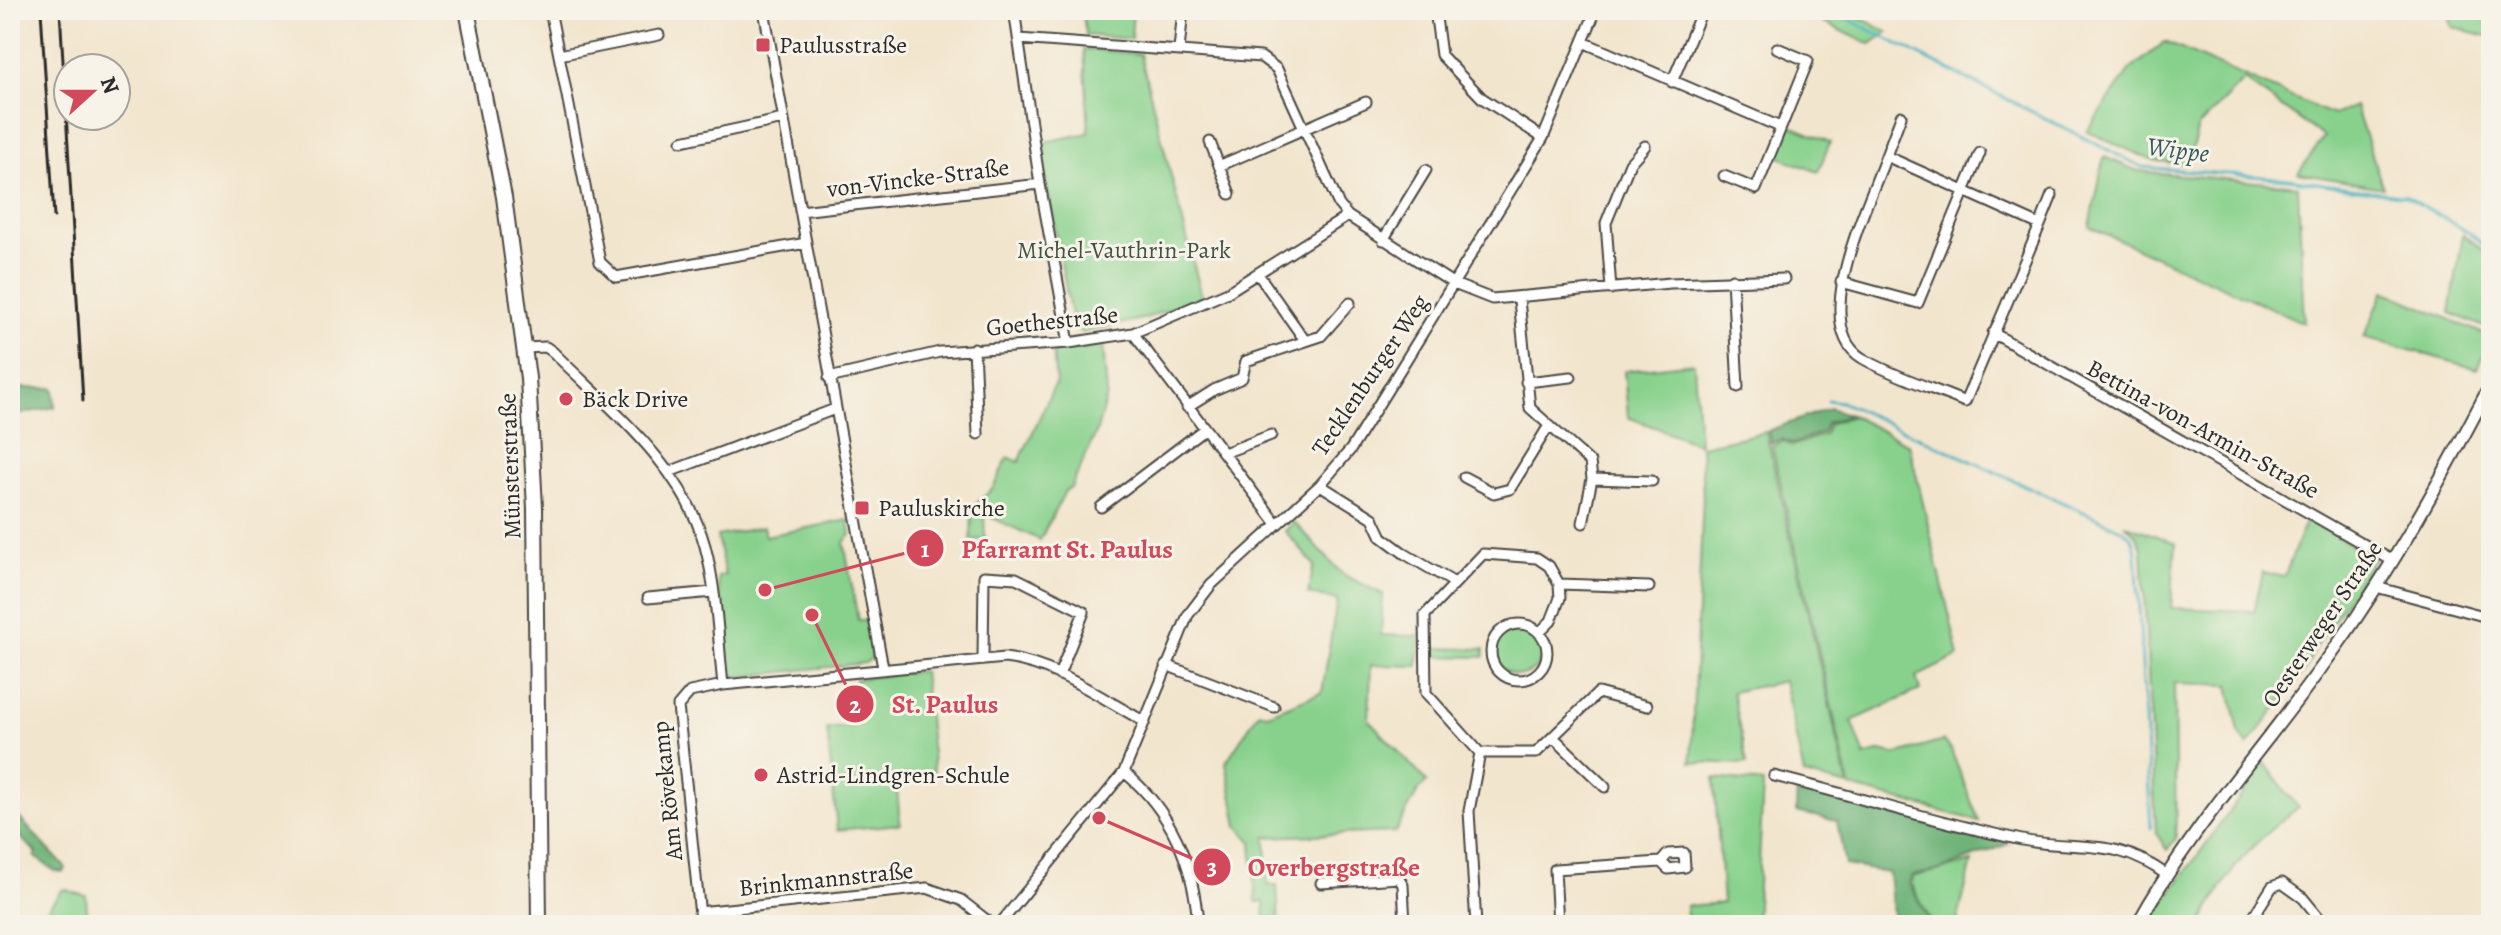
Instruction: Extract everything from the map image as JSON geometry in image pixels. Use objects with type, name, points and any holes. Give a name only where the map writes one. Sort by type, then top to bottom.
[{"type":"main road","name":"Münsterstraße","points":[[467,10],[504,197],[526,348],[535,508],[539,925]]},
{"type":"street","points":[[550,10],[600,262],[606,272],[616,277],[806,243]]},
{"type":"street","points":[[764,10],[883,668]]},
{"type":"street","points":[[1014,10],[1040,184],[1069,343]]},
{"type":"street","points":[[1179,50],[1183,10]]},
{"type":"street","points":[[1435,10],[1441,55],[1482,98],[1543,138]]},
{"type":"street","name":"Tecklenburger Weg","points":[[996,925],[1124,772],[1176,638],[1201,598],[1320,485],[1351,449],[1543,138],[1596,10]]},
{"type":"street","points":[[1672,82],[1701,13]]},
{"type":"street","points":[[559,55],[659,35]]},
{"type":"street","points":[[1019,39],[1261,57],[1270,61],[1277,69],[1339,205],[1348,216],[1454,284],[1492,299],[1519,300],[1732,279],[1784,279]]},
{"type":"street","points":[[1583,42],[1780,127]]},
{"type":"street","points":[[1724,176],[1756,189],[1808,61],[1777,48]]},
{"type":"street","points":[[1219,166],[1366,102]]},
{"type":"street","points":[[1901,116],[1841,282],[1839,316],[1846,341],[1860,357],[1965,402],[2052,195]]},
{"type":"street","points":[[682,141],[783,119]]},
{"type":"street","points":[[1210,142],[1230,194]]},
{"type":"street","points":[[1611,289],[1606,223],[1630,163],[1645,146]]},
{"type":"street","points":[[1841,282],[1918,303],[1980,153]]},
{"type":"street","points":[[1886,156],[2040,225]]},
{"type":"street","points":[[1383,240],[1426,170]]},
{"type":"street","name":"von-Vincke-Straße","points":[[800,211],[1040,184]]},
{"type":"street","name":"Goethestraße","points":[[829,378],[940,352],[1069,343],[1133,333],[1201,304],[1258,274],[1348,216]]},
{"type":"street","points":[[1258,274],[1304,339]]},
{"type":"street","points":[[1732,279],[1738,387]]},
{"type":"street","points":[[1519,300],[1530,408],[1586,458],[1592,479],[1583,523]]},
{"type":"street","points":[[1187,407],[1242,378],[1246,361],[1304,339],[1321,336],[1350,303]]},
{"type":"street","points":[[1133,333],[1277,524]]},
{"type":"street","name":"Bettina-von-Armin-Straße","points":[[1993,333],[2393,561]]},
{"type":"street","points":[[526,348],[546,347],[553,352],[669,472],[696,521],[713,592],[723,685]]},
{"type":"street","points":[[974,348],[978,434]]},
{"type":"street","points":[[1526,382],[1571,377]]},
{"type":"street","name":"Oesterweger Straße","points":[[2137,925],[2167,875],[2290,711],[2376,587],[2491,384]]},
{"type":"street","points":[[669,472],[835,409]]},
{"type":"street","points":[[1464,477],[1494,493],[1510,489],[1548,427]]},
{"type":"street","points":[[1101,507],[1204,429]]},
{"type":"street","points":[[1224,453],[1271,435]]},
{"type":"street","points":[[1592,479],[1652,481]]},
{"type":"street","points":[[1320,485],[1373,518],[1382,537],[1453,582]]},
{"type":"street","points":[[1539,633],[1557,609],[1559,584],[1543,560],[1493,554],[1476,558],[1425,615],[1424,686],[1480,753],[1531,754],[1598,693],[1647,706]]},
{"type":"street","points":[[983,658],[984,576],[1016,578],[1084,612],[1059,675]]},
{"type":"street","points":[[1559,584],[1649,587]]},
{"type":"street","points":[[2376,587],[2491,618]]},
{"type":"street","points":[[648,598],[713,592]]},
{"type":"street","points":[[1522,624],[1539,633],[1547,651],[1541,670],[1524,680],[1515,680],[1498,671],[1491,653],[1497,635],[1504,628],[1522,624]]},
{"type":"street","name":"Am Rövekamp","points":[[701,925],[678,706],[690,692],[723,685],[983,658],[1020,660],[1059,675],[1145,722]]},
{"type":"street","points":[[1166,665],[1274,707]]},
{"type":"street","points":[[1553,737],[1605,787]]},
{"type":"street","points":[[1476,925],[1469,811],[1480,753]]},
{"type":"street","points":[[1124,772],[1152,801],[1176,836],[1193,883],[1198,925]]},
{"type":"street","points":[[1774,776],[2023,841],[2112,847],[2137,856],[2167,875]]},
{"type":"street","points":[[1558,925],[1555,869],[1661,862]]},
{"type":"street","points":[[1321,883],[1399,878],[1403,885],[1405,925]]},
{"type":"street","points":[[2248,925],[2272,887],[2282,883],[2303,898],[2325,925]]},
{"type":"street","name":"Brinkmannstraße","points":[[699,912],[927,888],[961,900],[996,925]]},
{"type":"green space","points":[[1082,10],[1133,10],[1131,39],[1086,35]]},
{"type":"green space","points":[[1796,10],[1845,10],[1888,32],[1870,44]]},
{"type":"green space","points":[[2448,10],[2491,10],[2491,37],[2452,27]]},
{"type":"green space","points":[[2165,42],[2333,115],[2355,106],[2383,188],[2298,173],[2324,137],[2244,80],[2198,127],[2188,165],[2151,160],[2087,131],[2130,70]]},
{"type":"green space","name":"Michel-Vauthrin-Park","points":[[1084,49],[1140,54],[1202,297],[1146,318],[1082,333],[1073,327],[1039,143],[1089,133]]},
{"type":"green space","points":[[1787,124],[1830,142],[1818,172],[1774,155]]},
{"type":"green space","points":[[2104,157],[2138,171],[2298,186],[2304,323],[2090,227]]},
{"type":"green space","points":[[2463,234],[2491,257],[2491,330],[2450,313]]},
{"type":"green space","points":[[2384,291],[2491,337],[2477,369],[2364,337]]},
{"type":"green space","points":[[1103,344],[1107,395],[1096,433],[1071,488],[1065,491],[1040,540],[984,514],[985,539],[971,540],[972,508],[993,488],[1008,457],[1019,462],[1056,382],[1053,351]]},
{"type":"green space","points":[[1694,363],[1699,444],[1628,417],[1624,371]]},
{"type":"green space","points":[[10,388],[54,388],[55,407],[10,416]]},
{"type":"green space","points":[[1830,408],[1850,415],[1826,423],[1823,432],[1792,444],[1782,439],[1771,443],[1768,431]]},
{"type":"green space","points":[[1852,416],[1909,444],[1959,656],[1916,677],[1920,690],[1852,721],[1865,756],[1881,751],[1895,755],[1943,741],[1951,750],[1979,821],[1850,787],[1772,446],[1783,441],[1792,446],[1825,434],[1828,424]]},
{"type":"green space","points":[[1766,432],[1848,786],[1804,775],[1784,681],[1732,692],[1747,764],[1691,762],[1703,498],[1701,446]]},
{"type":"green space","points":[[2307,519],[2374,559],[2316,646],[2306,668],[2248,746],[2239,732],[2229,685],[2174,683],[2176,838],[2167,850],[2156,833],[2142,549],[2136,534],[2124,524],[2176,543],[2171,608],[2254,611],[2263,572],[2284,577]]},
{"type":"green space","points":[[849,520],[851,535],[844,542],[858,620],[866,620],[872,658],[865,663],[736,677],[727,670],[718,577],[725,575],[717,536],[763,527],[765,536]]},
{"type":"green space","points":[[1294,522],[1342,574],[1383,594],[1381,635],[1419,636],[1418,666],[1371,665],[1369,720],[1427,782],[1418,791],[1395,832],[1266,837],[1268,885],[1277,885],[1279,925],[1265,925],[1264,902],[1256,902],[1252,842],[1238,826],[1226,762],[1259,712],[1268,714],[1322,692],[1337,600],[1308,594],[1314,565],[1285,531]]},
{"type":"green space","points":[[1519,629],[1535,636],[1542,652],[1535,668],[1519,675],[1503,668],[1496,652],[1503,636]]},
{"type":"green space","points":[[1431,648],[1484,649],[1484,657],[1430,656]]},
{"type":"green space","points":[[923,671],[934,773],[896,776],[900,824],[837,830],[827,729],[859,725],[855,679]]},
{"type":"green space","points":[[2265,763],[2298,808],[2241,860],[2220,889],[2201,925],[2147,925]]},
{"type":"green space","points":[[1714,778],[1763,783],[1756,925],[1688,925],[1686,906],[1723,903]]},
{"type":"green space","points":[[1797,786],[1996,838],[2008,844],[1939,870],[1912,876],[1909,883],[1932,925],[1894,925],[1889,873],[1845,865],[1837,821],[1796,812]]},
{"type":"green space","points":[[10,808],[66,868],[63,872],[55,871],[35,857],[37,853],[10,828]]},
{"type":"green space","points":[[1972,862],[1957,922],[1967,925],[1933,925],[1912,885],[1913,877]]},
{"type":"green space","points":[[63,889],[86,896],[88,925],[35,925]]},
{"type":"waterway","name":"Wippe","points":[[1830,10],[2142,167],[2288,179],[2406,196],[2469,233],[2491,251]]},
{"type":"waterway","points":[[1828,400],[1841,402],[2121,529],[2132,537],[2136,551],[2151,828]]},
{"type":"railway","points":[[41,10],[54,217]]},
{"type":"railway","points":[[60,10],[83,401]]},
{"type":"railway","points":[[10,16],[17,112]]},
{"type":"place","name":"Paulusstraße","points":[[763,45]]},
{"type":"place","name":"Bäck Drive","points":[[566,399]]},
{"type":"place","name":"Pauluskirche","points":[[862,508]]},
{"type":"place","name":"Pfarramt St. Paulus","points":[[765,590]]},
{"type":"place","name":"St. Paulus","points":[[812,615]]},
{"type":"place","name":"Astrid-Lindgren-Schule","points":[[761,775]]},
{"type":"place","name":"Overbergstraße","points":[[1099,818]]}]
